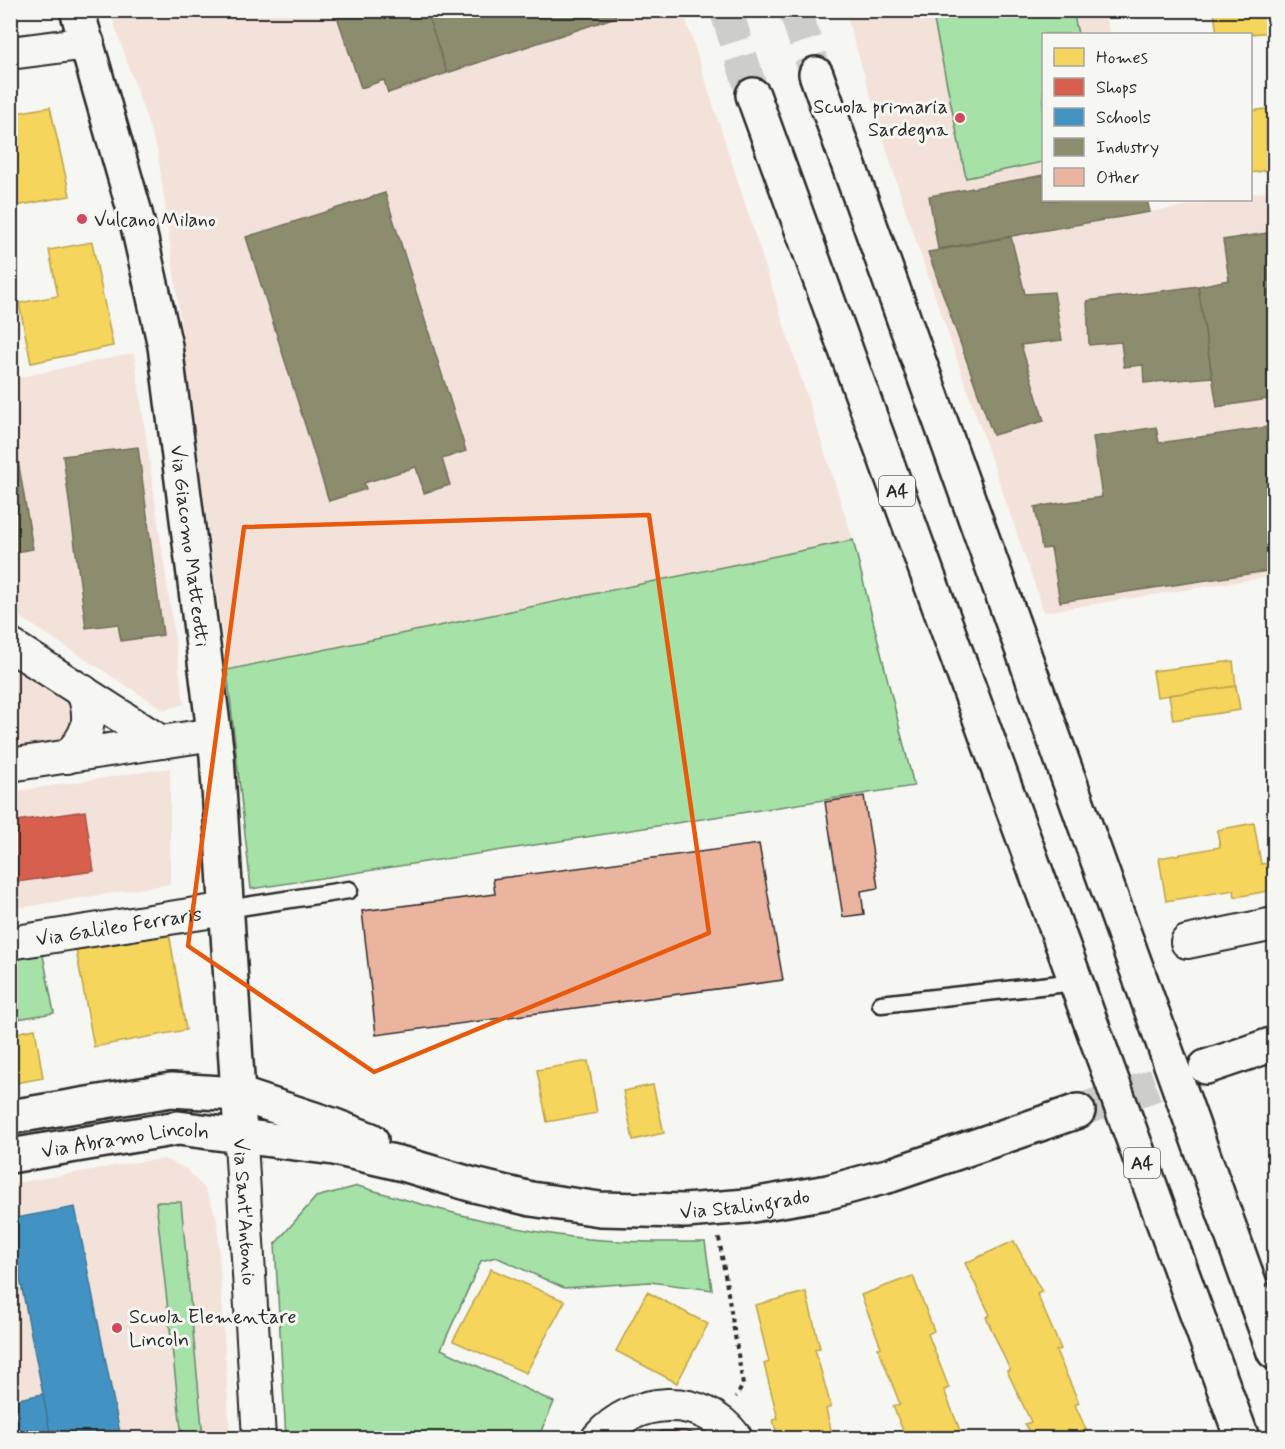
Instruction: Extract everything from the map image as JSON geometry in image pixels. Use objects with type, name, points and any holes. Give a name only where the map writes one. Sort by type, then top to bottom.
[{"type":"main road","name":"Via Giacomo Matteotti","points":[[77,10],[135,213],[165,346],[214,734],[238,1094]]},
{"type":"main road","points":[[816,74],[1275,1353]]},
{"type":"main road","name":"A4","points":[[753,95],[1242,1438]]},
{"type":"main road","points":[[1206,1067],[1275,1044]]},
{"type":"main road","name":"Via Abramo Lincoln","points":[[10,1117],[171,1090],[238,1094]]},
{"type":"main road","name":"Via Stalingrado","points":[[238,1094],[378,1143],[404,1164]]},
{"type":"main road","name":"Via Stalingrado","points":[[240,1137],[334,1148],[404,1164],[508,1194],[567,1205],[600,1209],[685,1211],[737,1207],[828,1192],[891,1175],[1078,1111]]},
{"type":"main road","name":"Via Abramo Lincoln","points":[[10,1156],[178,1128],[240,1137]]},
{"type":"street","points":[[10,53],[88,43]]},
{"type":"street","points":[[10,645],[161,742]]},
{"type":"street","points":[[67,757],[80,744],[87,729],[89,709],[82,691]]},
{"type":"street","points":[[10,765],[214,734]]},
{"type":"street","name":"Via Galileo Ferraris","points":[[10,943],[227,909]]},
{"type":"street","points":[[1187,942],[1275,924]]},
{"type":"street","name":"Via Sant'Antonio","points":[[238,1094],[259,1438]]},
{"type":"street","points":[[598,1438],[614,1421],[633,1411],[668,1404],[684,1406],[704,1413],[729,1431]]},
{"type":"lane","points":[[227,909],[349,890]]},
{"type":"lane","points":[[881,1004],[1076,982]]},
{"type":"path","points":[[718,1234],[743,1385],[729,1431]]},
{"type":"highlighted area","points":[[649,515],[709,933],[374,1072],[188,946],[244,527]]},
{"type":"shaded area","points":[[110,11],[683,11],[853,540],[227,670],[158,153]]},
{"type":"shaded area","points":[[845,11],[1104,11],[1110,33],[1042,33],[1042,201],[1147,201],[1150,212],[1215,201],[1252,201],[1252,194],[1274,190],[1274,576],[1044,612],[902,200]]},
{"type":"shaded area","points":[[134,353],[184,704],[164,710],[11,611],[10,375],[12,379]]},
{"type":"shaded area","points":[[10,667],[83,712],[64,738],[11,747]]},
{"type":"shaded area","points":[[170,768],[170,884],[11,909],[11,792]]},
{"type":"shaded area","name":"Scuola Elementare Lincoln","points":[[164,1159],[185,1168],[205,1189],[217,1218],[230,1438],[11,1438],[11,1184]]},
{"type":"green space","points":[[932,11],[1073,11],[1078,33],[1042,33],[1042,162],[966,178]]},
{"type":"green space","points":[[853,540],[914,786],[251,889],[227,670]]},
{"type":"green space","points":[[42,950],[54,1013],[11,1020],[11,955]]},
{"type":"green space","points":[[358,1186],[482,1220],[576,1238],[613,1241],[705,1242],[712,1290],[650,1282],[564,1288],[496,1257],[481,1261],[441,1349],[554,1402],[538,1438],[286,1438],[275,1244],[316,1197]]},
{"type":"green space","points":[[156,1202],[181,1202],[203,1438],[182,1438]]},
{"type":"building: Homes","points":[[1274,10],[1274,32],[1217,33],[1214,12]]},
{"type":"building: Homes","points":[[50,107],[70,196],[10,207],[10,114]]},
{"type":"building: Homes","points":[[1274,108],[1274,169],[1252,173],[1252,111]]},
{"type":"building: Homes","points":[[92,242],[113,346],[31,363],[19,303],[58,296],[49,250]]},
{"type":"building: Homes","points":[[1233,661],[1236,686],[1157,697],[1153,671]]},
{"type":"building: Homes","points":[[1236,686],[1240,710],[1173,720],[1169,695]]},
{"type":"building: Homes","points":[[1254,823],[1261,864],[1269,863],[1274,890],[1235,897],[1234,890],[1166,901],[1159,858],[1220,847],[1217,830]]},
{"type":"building: Homes","points":[[169,933],[186,1030],[94,1047],[76,950]]},
{"type":"building: Homes","points":[[35,1029],[43,1078],[10,1084],[10,1034]]},
{"type":"building: Homes","points":[[588,1061],[597,1113],[547,1122],[537,1070]]},
{"type":"building: Homes","points":[[653,1085],[664,1133],[633,1140],[623,1091]]},
{"type":"building: Homes","points":[[1014,1241],[1042,1292],[1037,1294],[1061,1349],[1056,1351],[1079,1403],[1075,1405],[1090,1438],[1032,1438],[1025,1424],[1031,1422],[1007,1371],[1010,1370],[986,1317],[990,1315],[965,1263]]},
{"type":"building: Homes","points":[[491,1269],[565,1301],[526,1373],[453,1341]]},
{"type":"building: Homes","points":[[913,1276],[934,1331],[928,1334],[949,1388],[944,1390],[963,1438],[906,1438],[893,1406],[900,1404],[878,1348],[881,1347],[861,1295]]},
{"type":"building: Homes","points":[[647,1292],[708,1324],[677,1383],[616,1351]]},
{"type":"building: Homes","points":[[806,1292],[820,1348],[815,1349],[831,1407],[826,1409],[833,1438],[778,1438],[773,1420],[778,1419],[764,1364],[769,1362],[755,1305]]},
{"type":"building: Shops","points":[[85,811],[94,871],[10,883],[10,822]]},
{"type":"building: Schools","points":[[75,1207],[121,1438],[51,1438],[10,1219]]},
{"type":"building: Schools","points":[[10,1386],[14,1400],[43,1394],[51,1438],[10,1438]]},
{"type":"building: Industry","points":[[335,10],[426,10],[447,73],[388,93],[384,80],[361,88]]},
{"type":"building: Industry","points":[[426,10],[614,10],[616,17],[447,73]]},
{"type":"building: Industry","points":[[1042,175],[1042,201],[1147,201],[1150,212],[938,249],[929,196]]},
{"type":"building: Industry","points":[[385,193],[466,451],[442,459],[450,485],[424,493],[416,467],[364,483],[366,489],[329,501],[246,237]]},
{"type":"building: Industry","points":[[1274,232],[1274,398],[1217,407],[1198,286],[1229,280],[1223,240]]},
{"type":"building: Industry","points":[[1011,237],[1025,294],[1054,292],[1062,340],[1021,345],[1044,421],[993,435],[928,252]]},
{"type":"building: Industry","points":[[1198,286],[1212,377],[1144,383],[1143,365],[1124,367],[1121,342],[1089,345],[1087,301]]},
{"type":"building: Industry","points":[[10,413],[33,549],[10,553]]},
{"type":"building: Industry","points":[[1274,426],[1274,570],[1060,602],[1051,548],[1042,549],[1035,507],[1102,497],[1093,437],[1156,427],[1159,443]]},
{"type":"building: Industry","points":[[138,447],[163,635],[121,641],[118,624],[86,628],[63,456]]},
{"type":"building: Other","points":[[864,796],[878,888],[861,891],[864,914],[843,917],[825,802]]},
{"type":"building: Other","points":[[759,844],[783,980],[376,1035],[362,911],[495,894],[493,879]]},
{"type":"building: Other","points":[[662,1431],[685,1431],[707,1438],[644,1438]]},
{"type":"tunnel","points":[[726,10],[753,95]]},
{"type":"tunnel","points":[[795,10],[816,74]]},
{"type":"tunnel","points":[[1078,1111],[1202,1069]]},
{"type":"place","name":"Scuola primaria Sardegna","points":[[960,118]]},
{"type":"place","name":"Vulcano Milano","points":[[82,219]]},
{"type":"place","name":"Scuola Elementare Lincoln","points":[[117,1328]]}]
